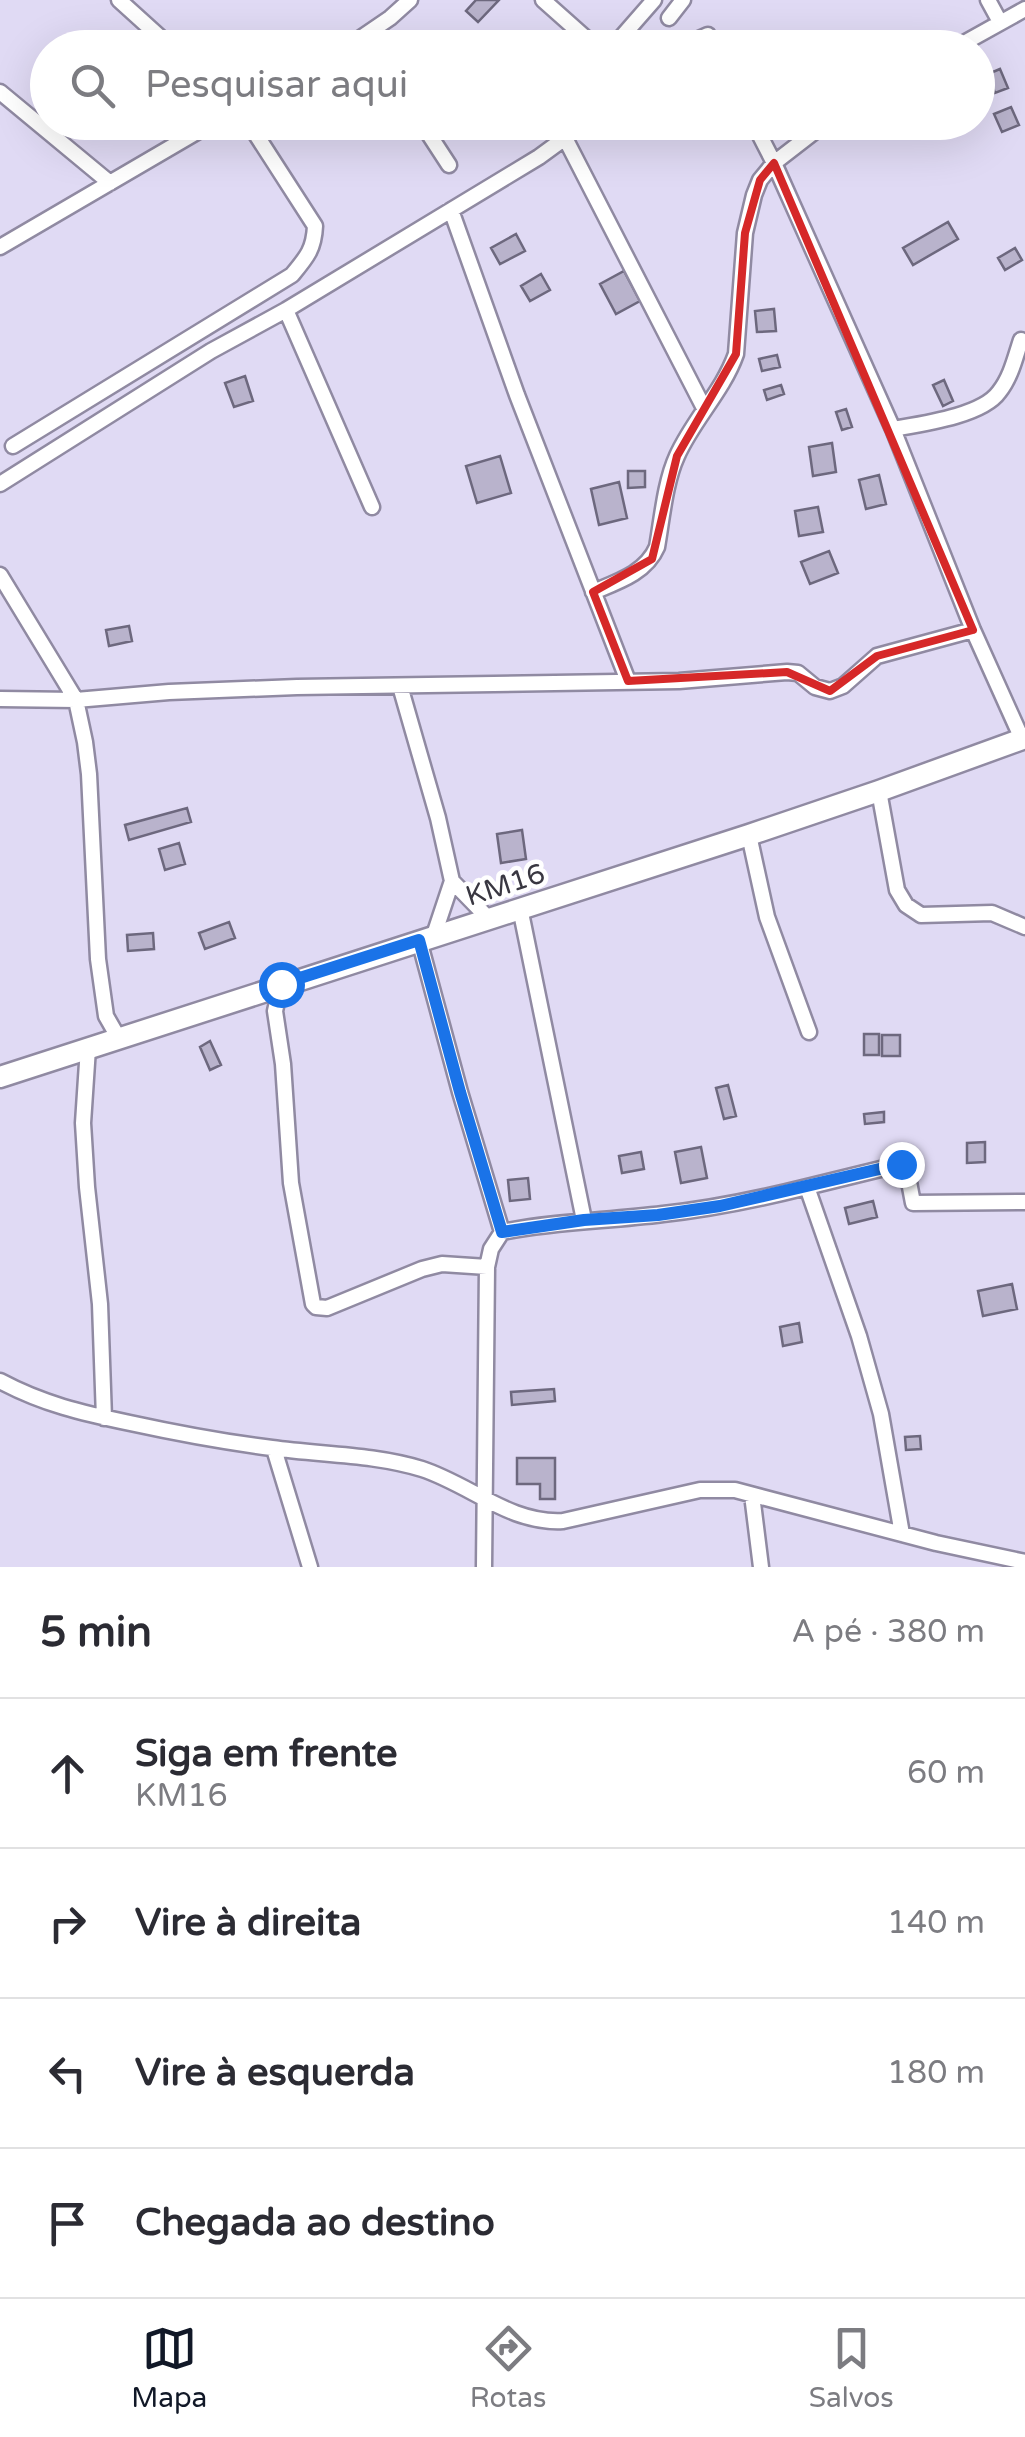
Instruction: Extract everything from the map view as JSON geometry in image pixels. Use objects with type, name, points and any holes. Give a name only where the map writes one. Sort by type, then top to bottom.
[{"type":"street","points":[[118,0],[152,30]]},
{"type":"street","points":[[379,30],[410,0]]},
{"type":"street","points":[[543,0],[577,30]]},
{"type":"street","points":[[628,30],[654,0]]},
{"type":"street","points":[[669,18],[683,0]]},
{"type":"street","points":[[988,0],[1000,22]]},
{"type":"street","points":[[986,30],[1025,9]]},
{"type":"street","points":[[0,92],[30,117]]},
{"type":"street","points":[[57,140],[110,184]]},
{"type":"street","points":[[0,247],[184,140]]},
{"type":"street","points":[[13,446],[292,274],[307,257],[316,226],[260,140]]},
{"type":"street","points":[[433,140],[449,165]]},
{"type":"street","points":[[0,484],[212,350],[286,310],[562,140]]},
{"type":"street","points":[[566,140],[704,408]]},
{"type":"street","points":[[762,140],[893,429],[973,630],[1024,739]]},
{"type":"street","points":[[593,592],[652,560],[677,456],[732,367],[736,354],[745,233],[754,194],[774,162],[803,140]]},
{"type":"street","points":[[450,210],[628,682]]},
{"type":"street","points":[[286,310],[372,507]]},
{"type":"street","points":[[893,429],[946,419],[996,397],[1010,376],[1020,340]]},
{"type":"street","points":[[0,575],[76,700],[89,774],[98,959],[106,1016],[118,1037]]},
{"type":"street","points":[[0,700],[76,700],[169,692],[679,681],[787,672],[798,673],[814,688],[830,691],[843,686],[878,656],[973,630]]},
{"type":"street","points":[[400,686],[452,881],[488,918]]},
{"type":"street","name":"KM16","points":[[0,1076],[879,792],[1024,739]]},
{"type":"street","points":[[879,792],[897,890],[906,905],[921,915],[992,913],[1025,926]]},
{"type":"street","points":[[749,834],[767,916],[810,1032]]},
{"type":"street","points":[[452,881],[426,938],[460,1092],[502,1232]]},
{"type":"street","points":[[520,908],[584,1220]]},
{"type":"street","points":[[281,984],[275,1011],[283,1064],[291,1183],[313,1304],[316,1308],[327,1308],[442,1264],[487,1268]]},
{"type":"street","points":[[88,1048],[83,1122],[100,1304],[104,1418]]},
{"type":"street","points":[[484,1567],[487,1268],[491,1249],[502,1232],[720,1206],[901,1164],[906,1166],[913,1202],[1025,1202]]},
{"type":"street","points":[[806,1187],[859,1336],[881,1414],[902,1534]]},
{"type":"street","points":[[0,1381],[33,1398],[168,1432],[274,1449],[398,1462],[429,1472],[514,1514],[546,1522],[720,1489],[936,1544],[1025,1562]]},
{"type":"street","points":[[274,1449],[310,1567]]},
{"type":"street","points":[[752,1495],[761,1567]]},
{"type":"highlighted area","points":[[774,163],[973,630],[877,656],[830,691],[787,672],[628,681],[593,592],[652,559],[677,456],[736,354],[745,233],[760,180]]},
{"type":"building","points":[[476,0],[499,0],[478,22],[466,11]]},
{"type":"building","points":[[1000,69],[1008,88],[995,93],[995,71]]},
{"type":"building","points":[[1011,107],[1019,125],[1002,132],[995,114]]},
{"type":"building","points":[[948,222],[958,239],[913,265],[903,248]]},
{"type":"building","points":[[516,234],[525,251],[500,264],[491,248]]},
{"type":"building","points":[[1015,248],[1022,260],[1005,270],[998,258]]},
{"type":"building","points":[[624,271],[640,301],[616,314],[600,284]]},
{"type":"building","points":[[541,274],[550,290],[530,301],[521,286]]},
{"type":"building","points":[[774,309],[776,331],[757,332],[755,311]]},
{"type":"building","points":[[777,355],[780,367],[762,371],[759,359]]},
{"type":"building","points":[[245,376],[253,401],[234,407],[225,383]]},
{"type":"building","points":[[944,380],[953,401],[943,406],[933,385]]},
{"type":"building","points":[[781,385],[784,394],[767,400],[764,390]]},
{"type":"building","points":[[846,409],[852,427],[842,430],[836,412]]},
{"type":"building","points":[[832,443],[836,472],[813,476],[809,447]]},
{"type":"building","points":[[500,456],[511,493],[477,503],[466,466]]},
{"type":"building","points":[[628,471],[645,471],[645,487],[628,488]]},
{"type":"building","points":[[879,475],[886,504],[866,509],[859,480]]},
{"type":"building","points":[[619,482],[627,518],[599,525],[591,489]]},
{"type":"building","points":[[818,507],[823,532],[799,536],[795,511]]},
{"type":"building","points":[[829,551],[838,573],[810,584],[801,562]]},
{"type":"building","points":[[129,626],[132,641],[109,646],[106,630]]},
{"type":"building","points":[[187,808],[191,822],[129,840],[125,825]]},
{"type":"building","points":[[522,830],[526,859],[501,863],[497,834]]},
{"type":"building","points":[[179,843],[185,864],[165,870],[159,849]]},
{"type":"building","points":[[229,922],[235,938],[205,949],[199,933]]},
{"type":"building","points":[[153,933],[154,949],[128,951],[127,935]]},
{"type":"building","points":[[864,1034],[879,1034],[879,1055],[864,1055]]},
{"type":"building","points":[[882,1035],[900,1035],[900,1056],[882,1056]]},
{"type":"building","points":[[210,1041],[221,1065],[210,1070],[200,1047]]},
{"type":"building","points":[[728,1085],[736,1116],[724,1119],[716,1088]]},
{"type":"building","points":[[884,1112],[884,1122],[865,1124],[864,1114]]},
{"type":"building","points":[[985,1142],[985,1162],[967,1163],[967,1143]]},
{"type":"building","points":[[701,1147],[707,1178],[681,1183],[675,1152]]},
{"type":"building","points":[[641,1152],[644,1169],[622,1173],[619,1156]]},
{"type":"building","points":[[528,1178],[530,1199],[510,1201],[508,1180]]},
{"type":"building","points":[[873,1201],[877,1217],[849,1224],[845,1208]]},
{"type":"building","points":[[1012,1284],[1017,1309],[983,1316],[978,1291]]},
{"type":"building","points":[[799,1323],[802,1342],[783,1346],[780,1327]]},
{"type":"building","points":[[554,1389],[555,1401],[512,1405],[511,1392]]},
{"type":"building","points":[[920,1436],[921,1449],[906,1450],[905,1437]]},
{"type":"building","points":[[517,1458],[555,1458],[555,1499],[540,1499],[540,1484],[517,1484]]},
{"type":"route","points":[[281,984],[419,940],[502,1232],[720,1206],[901,1164]]}]
